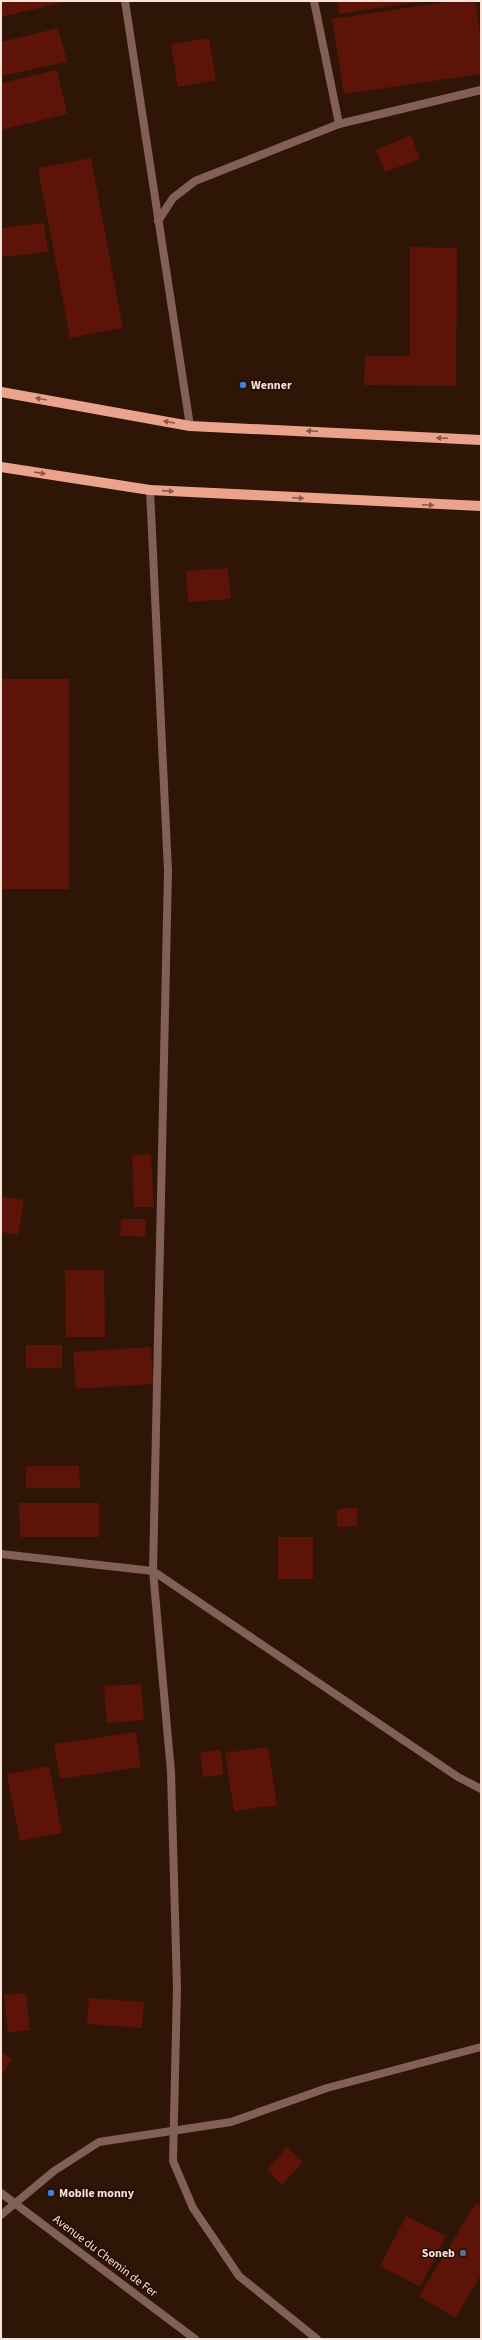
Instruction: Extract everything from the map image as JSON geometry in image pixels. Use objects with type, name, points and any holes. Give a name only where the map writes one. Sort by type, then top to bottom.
[{"type":"main road","points":[[1,392],[190,426],[481,440]]},
{"type":"main road","points":[[1,467],[150,490],[481,506]]},
{"type":"street","points":[[125,1],[190,426]]},
{"type":"street","points":[[314,1],[339,124]]},
{"type":"street","points":[[158,221],[173,198],[195,181],[339,124],[481,90]]},
{"type":"street","points":[[150,490],[168,871],[153,1571],[172,1772],[178,1988],[173,2161],[193,2208],[239,2276],[317,2339]]},
{"type":"street","points":[[1,1554],[153,1571],[458,1777],[481,1789]]},
{"type":"street","points":[[1,2215],[54,2171],[99,2142],[173,2132],[230,2122],[327,2088],[481,2047]]},
{"type":"street","name":"Avenue du Chemin de Fer","points":[[1,2193],[195,2339]]},
{"type":"building","points":[[1,1],[64,1],[64,2],[1,17]]},
{"type":"building","points":[[337,1],[417,1],[417,2],[339,14]]},
{"type":"building","points":[[452,1],[475,1],[481,39],[481,74],[344,94],[332,19]]},
{"type":"building","points":[[58,28],[67,62],[1,76],[1,42]]},
{"type":"building","points":[[209,38],[216,80],[178,87],[171,44]]},
{"type":"building","points":[[57,70],[67,114],[1,130],[1,83]]},
{"type":"building","points":[[411,135],[420,159],[385,172],[376,150]]},
{"type":"building","points":[[91,158],[123,328],[70,338],[38,168]]},
{"type":"building","points":[[44,223],[48,252],[1,257],[1,228]]},
{"type":"building","points":[[410,247],[457,248],[456,386],[364,385],[365,356],[410,356]]},
{"type":"building","points":[[228,568],[231,599],[188,602],[186,571]]},
{"type":"building","points":[[1,679],[69,679],[69,889],[1,889]]},
{"type":"building","points":[[151,1154],[154,1207],[134,1207],[132,1155]]},
{"type":"building","points":[[1,1196],[24,1200],[18,1235],[1,1232]]},
{"type":"building","points":[[121,1219],[146,1219],[145,1237],[120,1236]]},
{"type":"building","points":[[65,1270],[104,1270],[105,1337],[66,1337]]},
{"type":"building","points":[[26,1345],[62,1345],[62,1368],[26,1368]]},
{"type":"building","points":[[151,1347],[153,1384],[76,1389],[73,1352]]},
{"type":"building","points":[[26,1466],[79,1466],[80,1488],[26,1488]]},
{"type":"building","points":[[19,1503],[99,1503],[99,1537],[20,1537]]},
{"type":"building","points":[[357,1508],[357,1526],[337,1527],[337,1509]]},
{"type":"building","points":[[278,1537],[313,1537],[313,1579],[278,1579]]},
{"type":"building","points":[[141,1684],[144,1720],[107,1723],[104,1686]]},
{"type":"building","points":[[136,1732],[141,1767],[60,1779],[54,1744]]},
{"type":"building","points":[[268,1747],[277,1805],[234,1811],[225,1753]]},
{"type":"building","points":[[221,1750],[223,1775],[203,1777],[200,1752]]},
{"type":"building","points":[[49,1766],[62,1833],[20,1841],[7,1774]]},
{"type":"building","points":[[26,1993],[30,2030],[8,2033],[4,1995]]},
{"type":"building","points":[[89,1998],[144,2002],[142,2028],[87,2024]]},
{"type":"building","points":[[1,2052],[12,2059],[1,2075]]},
{"type":"building","points":[[287,2147],[303,2162],[282,2185],[267,2170]]},
{"type":"building","points":[[476,2203],[481,2206],[481,2275],[455,2318],[419,2296]]},
{"type":"building","points":[[406,2216],[446,2236],[420,2287],[380,2266]]},
{"type":"place","name":"Wenner","points":[[243,385]]},
{"type":"place","name":"Mobile monny","points":[[51,2193]]},
{"type":"place","name":"Soneb","points":[[463,2253]]}]
